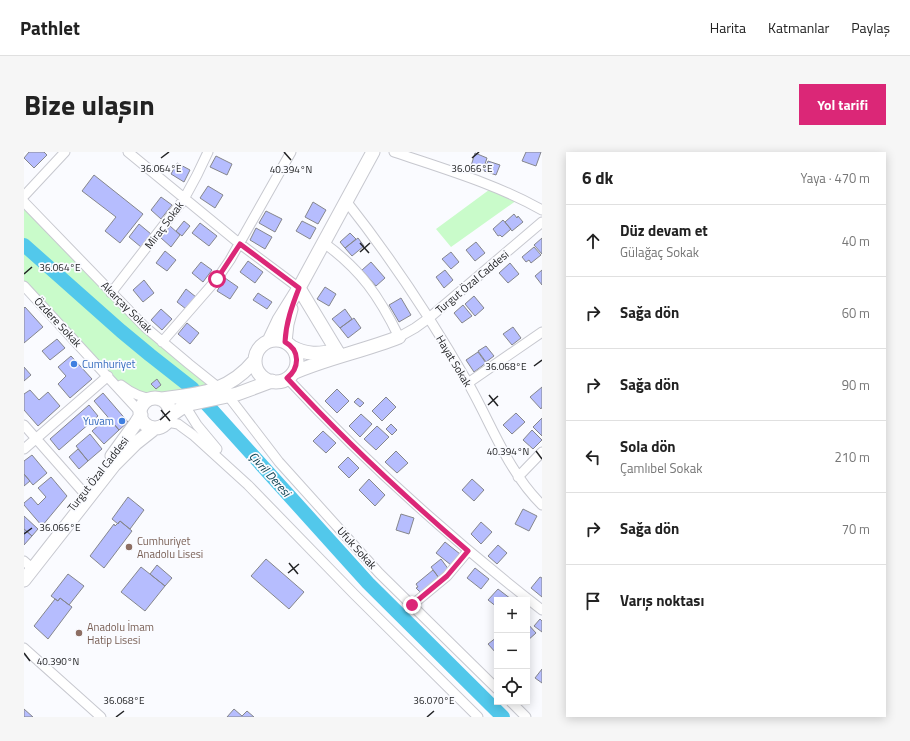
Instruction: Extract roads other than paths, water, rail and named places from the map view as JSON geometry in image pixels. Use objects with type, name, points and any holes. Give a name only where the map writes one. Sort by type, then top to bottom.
[{"type":"street","points":[[24,196],[65,152]]},
{"type":"street","points":[[128,152],[240,244],[299,288],[337,351]]},
{"type":"street","name":"Miraç Sokak","points":[[112,293],[184,199],[208,152]]},
{"type":"street","points":[[162,342],[217,279],[240,244],[291,152]]},
{"type":"street","points":[[269,341],[279,320],[299,288],[373,152]]},
{"type":"street","points":[[394,152],[484,183],[520,198],[542,210]]},
{"type":"street","name":"Hayat Sokak","points":[[346,201],[366,226],[429,318],[468,383],[518,477],[542,504]]},
{"type":"street","name":"Akarçay Sokak","points":[[24,202],[129,311],[162,342],[224,392]]},
{"type":"street","name":"Turgut Özal Caddesi","points":[[290,376],[314,365],[376,346],[399,337],[415,328],[429,318],[542,222]]},
{"type":"street","points":[[324,243],[350,264],[372,290],[386,310],[399,337]]},
{"type":"street","name":"Özdere Sokak","points":[[24,286],[141,413]]},
{"type":"street","points":[[289,345],[288,318],[299,288]]},
{"type":"street","points":[[468,383],[542,332]]},
{"type":"street","name":"Turgut Özal Caddesi","points":[[289,345],[301,352],[311,354],[337,351],[399,337]]},
{"type":"street","points":[[24,449],[108,376],[145,398],[188,402],[272,381],[280,381],[290,376],[297,362],[296,354],[289,345],[277,340],[262,344],[258,350],[255,360],[256,367],[260,374],[265,379],[272,381]]},
{"type":"street","points":[[224,392],[255,360]]},
{"type":"street","points":[[290,376],[327,420],[381,474],[468,551],[542,610]]},
{"type":"street","name":"Ufuk Sokak","points":[[224,392],[279,462],[379,573],[494,686]]},
{"type":"street","points":[[168,419],[168,407],[165,403],[157,399],[148,400],[144,404],[141,413],[144,423],[155,428],[163,426],[168,419],[188,402]]},
{"type":"street","points":[[188,402],[207,438],[248,485]]},
{"type":"street","name":"Turgut Özal Caddesi","points":[[24,580],[27,566],[119,448],[141,413]]},
{"type":"street","points":[[168,419],[193,435],[248,485],[478,717]]},
{"type":"street","points":[[24,425],[84,493]]},
{"type":"street","name":"Turgut Özal Caddesi","points":[[27,566],[114,465],[136,443],[155,428]]},
{"type":"street","points":[[518,477],[542,452]]},
{"type":"street","points":[[412,605],[447,576],[468,551]]},
{"type":"street","points":[[24,648],[101,717]]},
{"type":"street","points":[[514,705],[526,717]]},
{"type":"waterway","name":"Çivril Deresi","points":[[24,245],[121,331],[192,388],[368,583],[503,717]]},
{"type":"place","name":"Cumhuriyet","points":[[74,364]]},
{"type":"place","name":"Yuvam","points":[[122,421]]},
{"type":"place","name":"Cumhuriyet Anadolu Lisesi","points":[[129,547]]},
{"type":"place","name":"Anadolu İmam Hatip Lisesi","points":[[79,633]]}]
